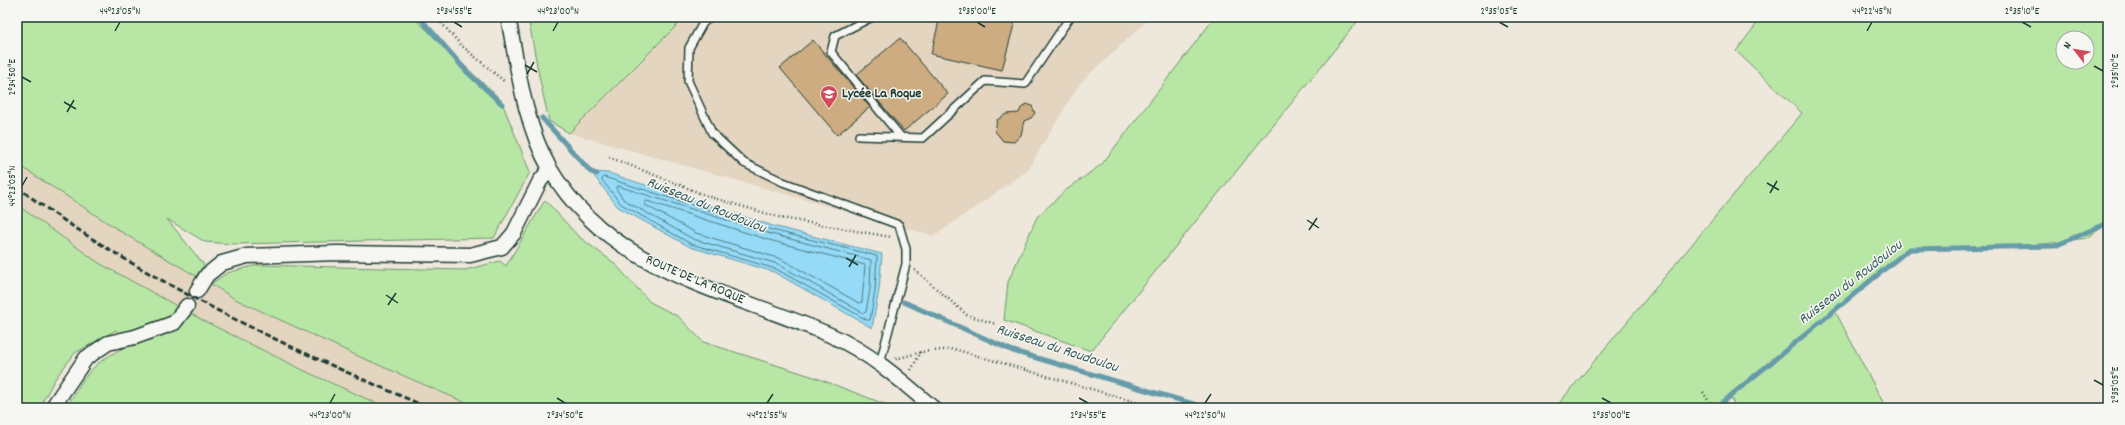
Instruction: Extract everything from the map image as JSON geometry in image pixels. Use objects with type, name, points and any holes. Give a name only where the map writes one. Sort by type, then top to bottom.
[{"type":"street","name":"ROUTE DE LA ROQUE","points":[[508,17],[531,125],[550,169],[580,209],[610,238],[648,263],[693,282],[831,335],[880,363],[933,408]]},
{"type":"street","points":[[197,291],[207,275],[222,263],[248,256],[337,253],[470,255],[502,247],[514,233],[540,181],[550,169]]},
{"type":"street","points":[[52,408],[86,358],[108,343],[134,337],[174,323],[188,306]]},
{"type":"lane","points":[[710,17],[703,24],[689,48],[688,81],[712,133],[744,163],[783,182],[899,225],[906,249],[906,264],[880,363]]},
{"type":"lane","points":[[872,17],[835,36],[831,52],[901,137]]},
{"type":"lane","points":[[859,136],[923,138],[986,81],[1025,84],[1070,17]]},
{"type":"path","points":[[436,17],[461,45],[507,84]]},
{"type":"path","points":[[609,157],[710,197],[782,218],[903,240]]},
{"type":"path","points":[[906,264],[919,272],[967,315],[996,324]]},
{"type":"path","points":[[880,363],[921,352],[954,349],[1156,408]]},
{"type":"path","points":[[1703,392],[1714,408]]},
{"type":"shaded area","name":"Lycée La Roque","points":[[685,17],[1151,17],[1079,84],[1027,171],[934,236],[569,133]]},
{"type":"shaded area","points":[[17,164],[128,236],[235,299],[358,356],[478,408],[387,408],[309,373],[204,321],[99,263],[17,205]]},
{"type":"green space","points":[[17,17],[413,17],[501,100],[530,172],[494,238],[233,244],[205,242],[167,219],[204,265],[196,276],[128,236],[17,164]]},
{"type":"green space","points":[[528,17],[685,17],[569,133],[549,121]]},
{"type":"green space","points":[[1215,17],[1361,17],[1091,351],[1004,320],[1008,282],[1037,217],[1065,191],[1102,164]]},
{"type":"green space","points":[[1762,17],[2108,17],[2108,224],[2086,238],[2045,244],[1908,251],[1835,311],[1886,408],[1735,408],[1731,397],[1714,408],[1555,408],[1802,113],[1736,51]]},
{"type":"green space","points":[[545,200],[578,236],[614,263],[650,302],[679,317],[703,342],[814,377],[895,408],[478,408],[358,356],[235,299],[211,284],[227,273],[257,265],[465,270],[500,261],[506,266]]},
{"type":"green space","points":[[17,205],[99,263],[204,321],[309,373],[387,408],[66,408],[79,386],[97,364],[128,346],[116,330],[75,353],[55,379],[39,408],[17,408]]},
{"type":"water","points":[[591,172],[608,173],[773,226],[882,254],[879,290],[872,328],[774,272],[690,247],[618,207]]},
{"type":"building","points":[[940,17],[1016,17],[1002,70],[931,54]]},
{"type":"building","points":[[900,38],[948,94],[904,131],[856,75]]},
{"type":"building","points":[[813,40],[870,107],[837,135],[780,68]]},
{"type":"building","points":[[1027,104],[1032,106],[1035,113],[1031,118],[1024,121],[1021,135],[1014,142],[1003,141],[995,131],[997,120],[1006,114],[1019,113],[1021,108]]},
{"type":"waterway","name":"Ruisseau du Roudoulou","points":[[419,17],[468,73],[502,104]]},
{"type":"waterway","name":"Ruisseau du Roudoulou","points":[[542,118],[591,172],[597,174]]},
{"type":"waterway","name":"Ruisseau du Roudoulou","points":[[1723,402],[1909,249],[2055,246],[2105,224],[2108,221]]},
{"type":"waterway","name":"Ruisseau du Roudoulou","points":[[904,302],[1013,351],[1207,408]]},
{"type":"railway","points":[[17,187],[114,253],[217,310],[322,361],[429,408]]},
{"type":"place","name":"Lycée La Roque","points":[[829,109]]}]
